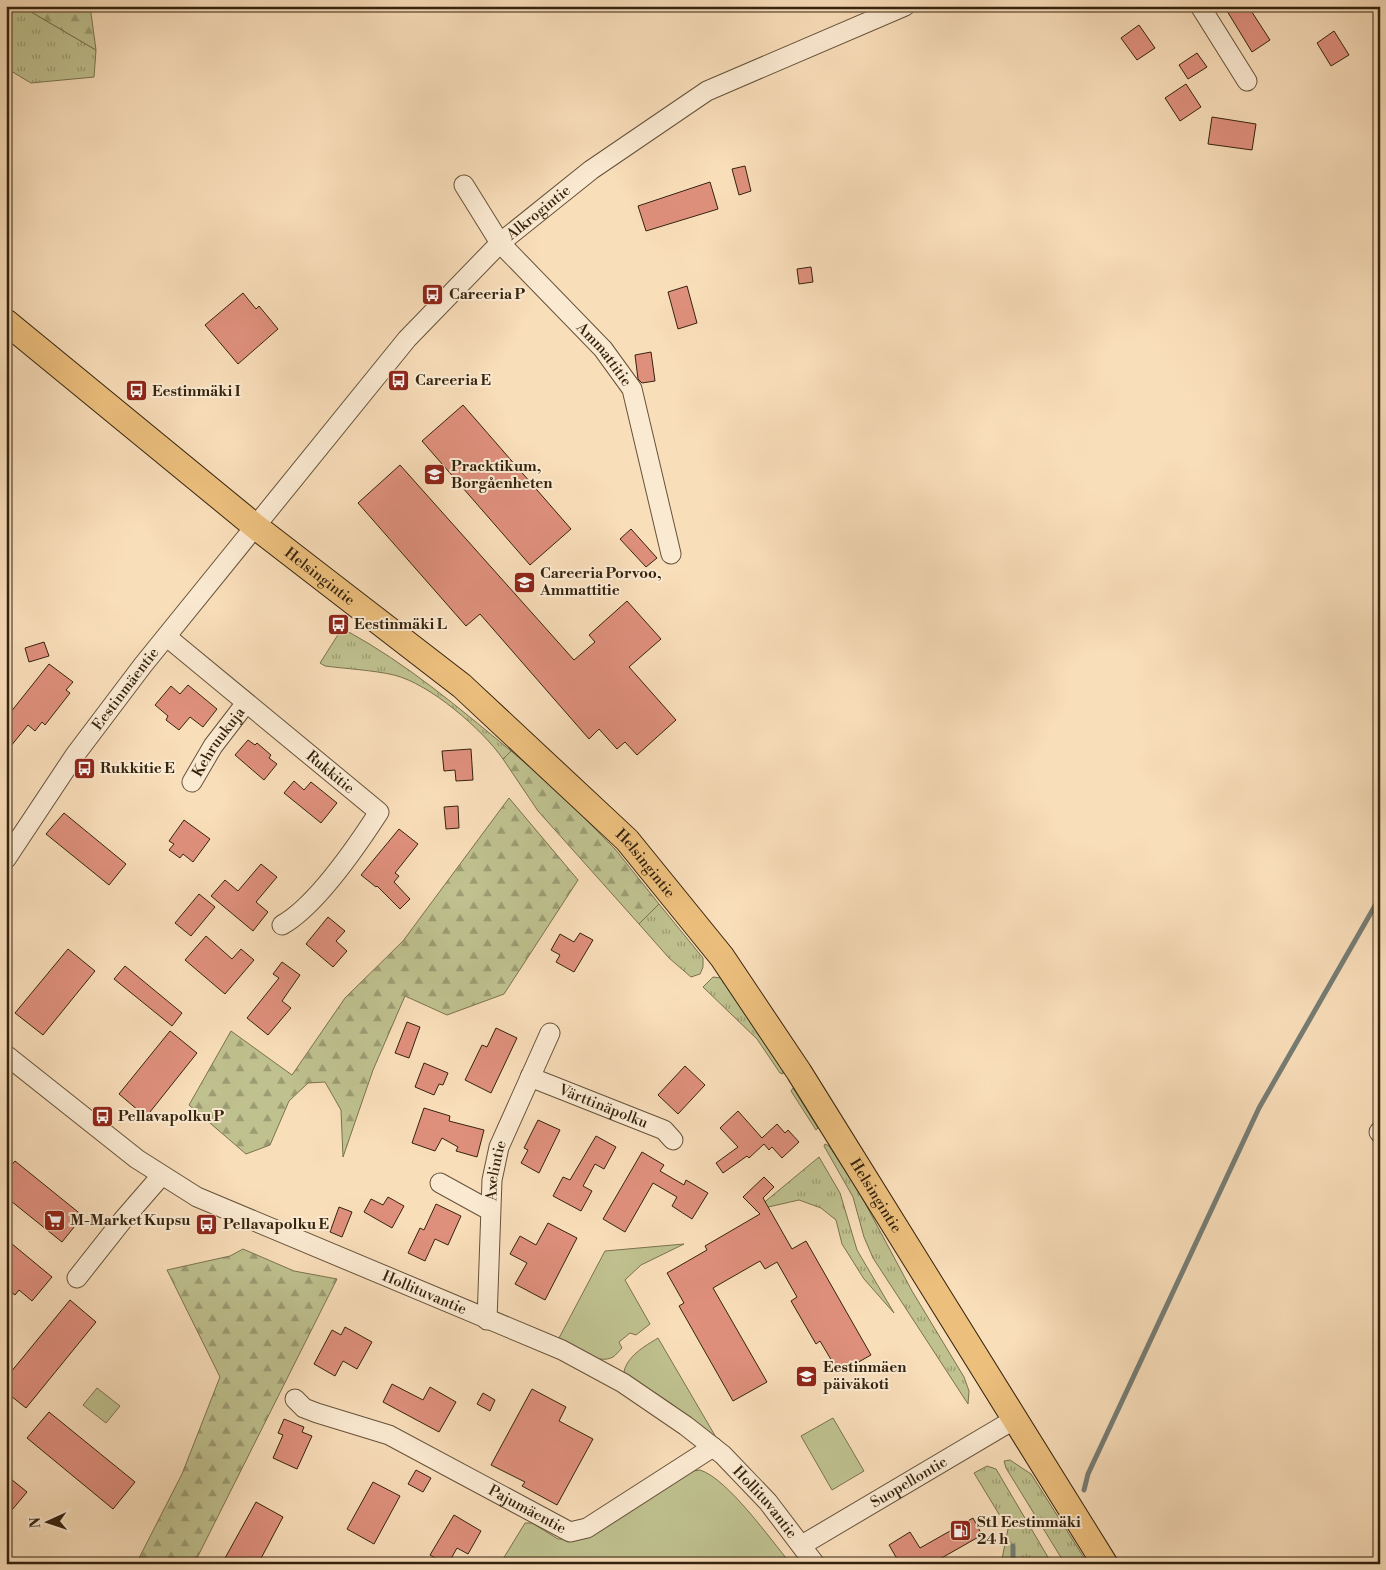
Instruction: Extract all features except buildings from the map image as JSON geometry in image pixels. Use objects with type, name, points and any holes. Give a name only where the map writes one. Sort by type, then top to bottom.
[{"type":"main road","name":"Helsingintie","points":[[6,322],[256,527],[462,686],[594,807],[633,847],[722,957],[761,1014],[1105,1564]]},
{"type":"street","name":"Alkrogintie","points":[[256,527],[407,339],[500,243],[591,170],[707,91],[905,6]]},
{"type":"street","points":[[1200,6],[1247,81]]},
{"type":"street","name":"Ammattitie","points":[[464,184],[500,243],[603,349],[632,389],[671,554]]},
{"type":"street","name":"Eestinmäentie","points":[[6,860],[75,755],[256,527]]},
{"type":"street","name":"Rukkitie","points":[[167,637],[378,812],[342,863],[297,917],[282,926]]},
{"type":"street","name":"Kehruukuja","points":[[192,782],[212,746],[246,703]]},
{"type":"street","name":"Axelintie","points":[[487,1320],[492,1180],[499,1147],[550,1033]]},
{"type":"street","name":"Hollituvantie","points":[[6,1055],[76,1113],[161,1176],[196,1197],[562,1350],[609,1375],[650,1401],[713,1446],[768,1502],[802,1545],[814,1564]]},
{"type":"street","name":"Värttinäpolku","points":[[530,1077],[664,1130],[673,1140]]},
{"type":"street","points":[[77,1278],[161,1176]]},
{"type":"street","points":[[440,1183],[490,1210]]},
{"type":"street","name":"Pajumäentie","points":[[295,1399],[304,1408],[317,1413],[389,1435],[570,1532],[587,1528],[713,1446]]},
{"type":"street","name":"Suopellontie","points":[[802,1545],[1015,1419]]},
{"type":"green space","points":[[6,6],[21,6],[96,50],[94,77],[31,83],[6,68]]},
{"type":"green space","points":[[21,6],[90,6],[96,50]]},
{"type":"green space","points":[[341,630],[347,631],[390,657],[452,702],[511,751],[503,759],[482,734],[454,709],[408,680],[386,673],[325,666],[320,663]]},
{"type":"green space","points":[[511,751],[555,788],[615,849],[659,904],[639,924],[538,811],[503,759]]},
{"type":"green space","points":[[509,798],[578,880],[504,994],[447,1015],[405,996],[373,1070],[343,1157],[341,1110],[325,1082],[308,1083],[289,1101],[270,1145],[246,1154],[189,1105],[231,1031],[292,1075],[345,998],[403,941]]},
{"type":"green space","points":[[659,904],[703,958],[703,967],[700,974],[691,977],[669,958],[639,924]]},
{"type":"green space","points":[[713,977],[721,978],[725,983],[783,1070],[783,1074],[780,1073],[757,1039],[703,987]]},
{"type":"green space","points":[[793,1088],[818,1128],[816,1130],[791,1091]]},
{"type":"green space","points":[[825,1144],[829,1146],[857,1188],[912,1291],[964,1377],[969,1391],[968,1404],[873,1258],[864,1237],[853,1197],[824,1146]]},
{"type":"green space","points":[[819,1157],[840,1193],[857,1250],[894,1313],[864,1279],[842,1244],[836,1220],[821,1208],[799,1200],[755,1210]]},
{"type":"green space","points":[[684,1244],[641,1265],[625,1280],[650,1324],[636,1335],[630,1333],[619,1342],[622,1348],[614,1356],[607,1359],[593,1357],[559,1338],[605,1251]]},
{"type":"green space","points":[[243,1249],[294,1271],[337,1279],[194,1564],[136,1564],[182,1474],[220,1377],[167,1270],[230,1256]]},
{"type":"green space","points":[[658,1338],[717,1439],[673,1405],[624,1372],[633,1356]]},
{"type":"green space","points":[[97,1388],[120,1406],[106,1423],[83,1405]]},
{"type":"green space","points":[[833,1418],[864,1471],[832,1490],[801,1436]]},
{"type":"green space","points":[[1010,1460],[1031,1474],[1088,1564],[1065,1564],[1006,1468],[1004,1461]]},
{"type":"green space","points":[[987,1466],[996,1469],[1052,1564],[1001,1564],[1008,1529],[974,1473]]},
{"type":"green space","points":[[700,1470],[723,1485],[736,1497],[791,1564],[500,1564],[525,1523],[532,1523],[558,1539],[581,1539],[693,1471]]},
{"type":"waterway","points":[[1084,1490],[1088,1474],[1259,1108],[1380,897]]},
{"type":"waterway","points":[[1013,1546],[1013,1564]]},
{"type":"place","name":"Careeria P","points":[[433,294]]},
{"type":"place","name":"Careeria E","points":[[399,380]]},
{"type":"place","name":"Eestinmäki I","points":[[136,391]]},
{"type":"place","name":"Pracktikum, Borgåenheten","points":[[435,475]]},
{"type":"place","name":"Careeria Porvoo, Ammattitie","points":[[524,582]]},
{"type":"place","name":"Eestinmäki L","points":[[338,624]]},
{"type":"place","name":"Rukkitie E","points":[[84,768]]},
{"type":"place","name":"Pellavapolku P","points":[[102,1116]]},
{"type":"place","name":"M-Market Kupsu","points":[[54,1220]]},
{"type":"place","name":"Pellavapolku E","points":[[207,1224]]},
{"type":"place","name":"Eestinmäen päiväkoti","points":[[807,1376]]},
{"type":"place","name":"St1 Eestinmäki 24 h","points":[[961,1531]]}]
